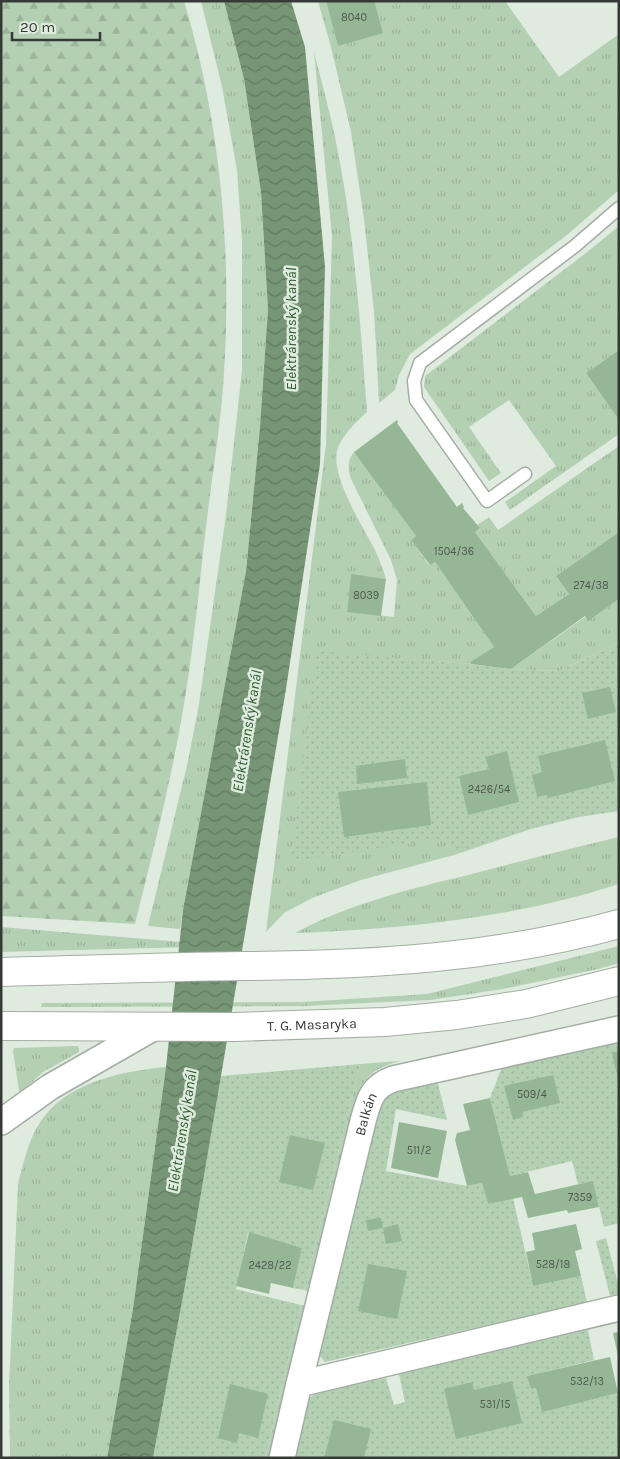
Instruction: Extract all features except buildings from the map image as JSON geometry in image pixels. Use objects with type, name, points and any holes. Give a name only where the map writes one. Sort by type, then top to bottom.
[{"type":"street","points":[[1,972],[390,962],[539,944],[574,937],[619,924]]},
{"type":"street","name":"T. G. Masaryka","points":[[1,1026],[154,1028],[385,1022],[457,1015],[526,1004],[619,981]]},
{"type":"street","points":[[1,1122],[50,1087],[154,1028]]},
{"type":"street","name":"Balkán","points":[[282,1458],[298,1384],[363,1121],[376,1088],[382,1083],[393,1079],[619,1028]]},
{"type":"street","points":[[298,1384],[619,1308]]},
{"type":"lane","points":[[525,474],[487,501],[416,400],[414,381],[420,363],[575,246],[619,208]]},
{"type":"green space","points":[[1,1],[184,1],[207,92],[215,138],[224,232],[226,279],[226,326],[221,411],[188,682],[168,787],[135,924],[1,916]]},
{"type":"green space","points":[[201,1],[224,1],[244,79],[261,192],[268,309],[260,427],[246,571],[180,929],[148,926],[188,761],[199,704],[226,515],[242,370],[242,241],[237,170],[222,87]]},
{"type":"green space","points":[[318,1],[326,1],[338,45],[374,1],[505,1],[559,77],[619,34],[619,190],[567,235],[410,354],[399,375],[395,390],[379,403],[374,311],[364,219],[351,132]]},
{"type":"green space","points":[[314,52],[333,126],[342,171],[356,274],[367,412],[345,435],[337,451],[336,462],[343,488],[375,550],[386,579],[351,575],[347,611],[394,617],[397,580],[391,560],[351,479],[349,463],[351,456],[355,452],[416,536],[411,540],[429,565],[435,562],[494,647],[470,662],[470,664],[316,652],[450,838],[454,855],[361,880],[312,898],[284,913],[266,932],[326,444],[332,236]]},
{"type":"green space","points":[[619,226],[619,350],[586,373],[619,420],[619,434],[510,510],[505,502],[556,466],[509,400],[469,427],[501,473],[489,481],[424,387],[425,376]]},
{"type":"green space","points":[[619,446],[619,532],[556,576],[569,594],[536,616],[475,532],[480,528],[477,525],[489,517],[498,530]]},
{"type":"green space","points":[[619,599],[619,642],[559,671],[511,669],[585,617],[588,620]]},
{"type":"green space","points":[[619,642],[619,811],[579,817],[531,829],[454,855],[449,838],[291,861],[316,651],[511,669],[559,671]]},
{"type":"green space","points":[[619,837],[619,884],[580,896],[458,920],[418,925],[295,933],[337,914],[402,892]]},
{"type":"green space","points":[[1,927],[230,946],[1,952]]},
{"type":"green space","points":[[619,946],[619,963],[598,969],[503,989],[430,1000],[304,1006],[41,1007],[42,1003],[303,1002],[427,994]]},
{"type":"green space","points":[[619,1040],[619,1223],[604,1227],[593,1182],[578,1184],[572,1161],[510,1176],[490,1098],[502,1067]]},
{"type":"green space","points":[[77,1046],[79,1052],[43,1072],[21,1092],[19,1091],[14,1048]]},
{"type":"green space","points":[[400,1061],[374,1072],[362,1085],[309,1292],[304,1290],[360,1064]]},
{"type":"green space","points":[[360,1064],[304,1290],[293,1288],[302,1248],[248,1233],[236,1289],[301,1305],[265,1458],[153,1458],[221,1076]]},
{"type":"green space","points":[[166,1067],[133,1309],[107,1458],[10,1458],[9,1387],[18,1184],[32,1138],[47,1113],[72,1092],[102,1079],[134,1071]]},
{"type":"green space","points":[[437,1080],[447,1120],[396,1109],[386,1171],[467,1186],[482,1183],[488,1204],[513,1198],[533,1286],[581,1276],[587,1302],[325,1362],[317,1353],[376,1103],[389,1092]]},
{"type":"green space","points":[[606,1238],[619,1287],[619,1294],[610,1296],[596,1241]]},
{"type":"green space","points":[[301,1305],[306,1306],[271,1458],[265,1458]]},
{"type":"green space","points":[[588,1330],[594,1360],[528,1376],[531,1389],[536,1388],[542,1411],[619,1393],[619,1458],[293,1458],[306,1402],[319,1392],[386,1378],[394,1405],[405,1402],[399,1374]]},
{"type":"water","name":"Elektrárenský kanál","points":[[224,1],[291,1],[305,47],[325,267],[320,464],[286,689],[221,1076],[153,1458],[107,1458],[133,1309],[166,1067],[183,910],[246,571],[260,427],[268,309],[261,192],[244,79]]}]
